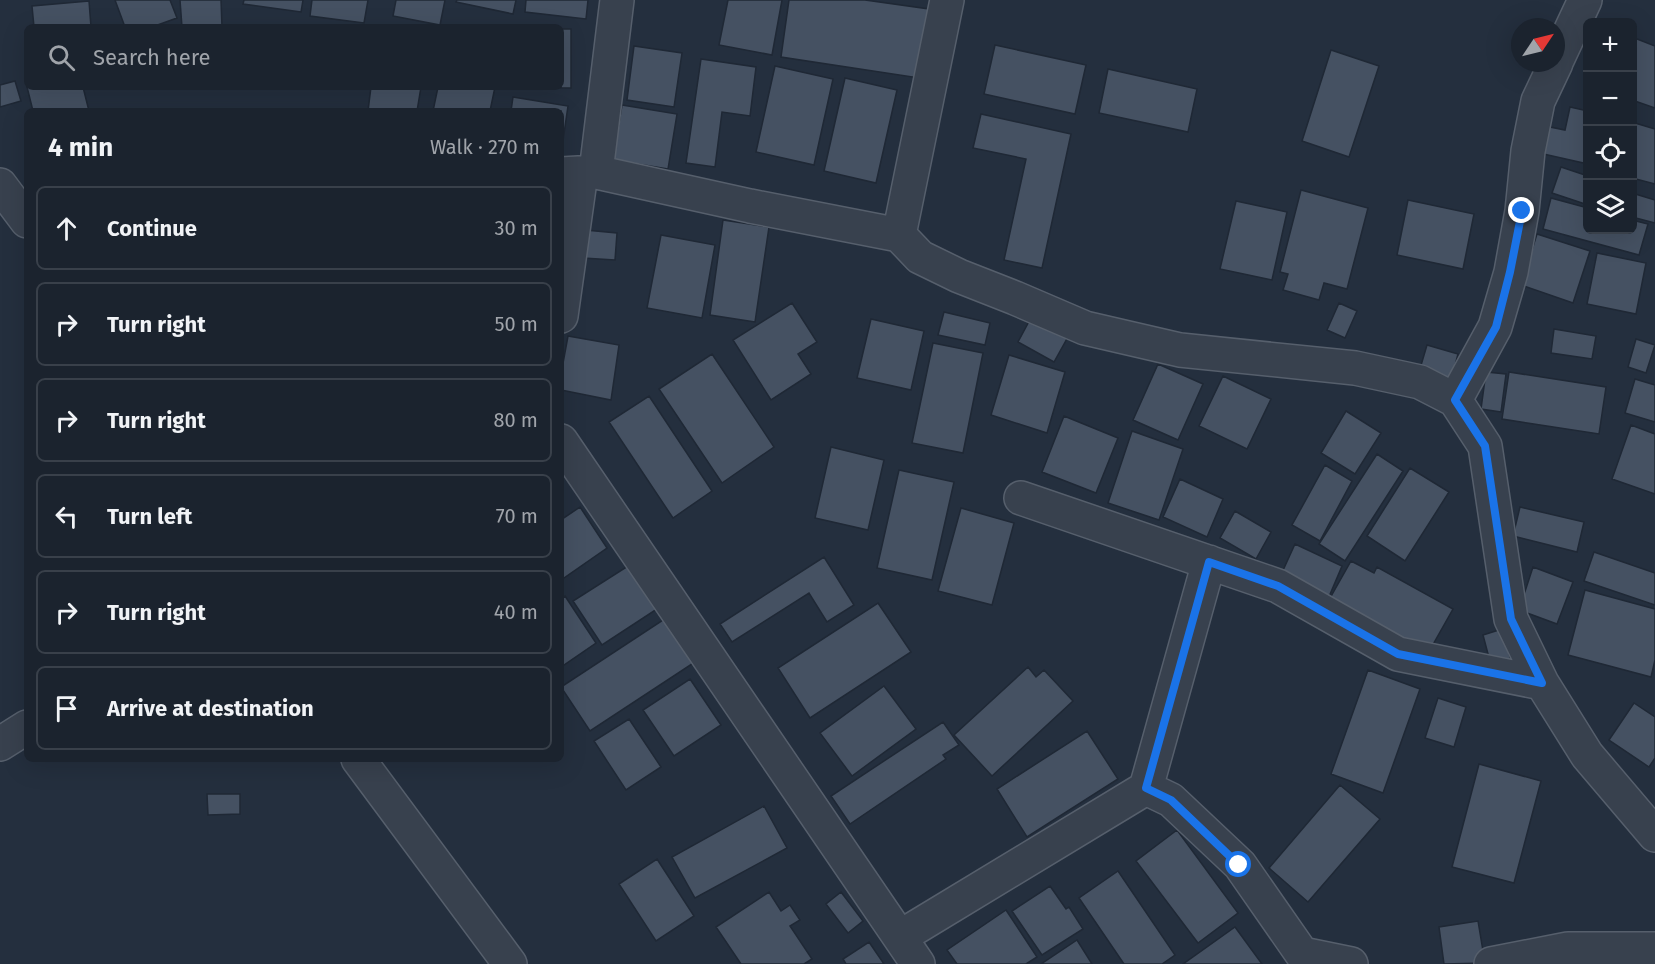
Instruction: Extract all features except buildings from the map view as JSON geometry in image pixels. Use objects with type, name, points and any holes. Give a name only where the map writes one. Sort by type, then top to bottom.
[{"type":"street","points":[[564,293],[580,173],[616,0]]},
{"type":"street","points":[[899,235],[947,0]]},
{"type":"street","points":[[1565,43],[1585,0]]},
{"type":"street","points":[[1455,400],[1496,327],[1522,211],[1528,151],[1538,100],[1551,72]]},
{"type":"street","points":[[580,173],[899,235],[920,257],[959,276],[1085,328],[1180,350],[1355,368],[1420,382],[1455,400],[1485,446],[1511,619],[1542,683],[1587,755],[1654,832]]},
{"type":"street","points":[[0,185],[24,217]]},
{"type":"street","points":[[564,445],[918,964]]},
{"type":"street","points":[[1021,498],[1278,586],[1398,654],[1542,683]]},
{"type":"street","points":[[900,937],[1146,788],[1209,562]]},
{"type":"street","points":[[0,744],[24,730]]},
{"type":"street","points":[[360,762],[510,964]]},
{"type":"street","points":[[1146,788],[1171,800],[1239,865],[1302,954],[1351,964]]},
{"type":"street","points":[[1491,964],[1568,949],[1655,949]]},
{"type":"route","points":[[1239,865],[1171,800],[1146,788],[1209,562],[1278,586],[1398,654],[1542,683],[1511,619],[1485,446],[1455,400],[1496,327],[1522,211]]}]
